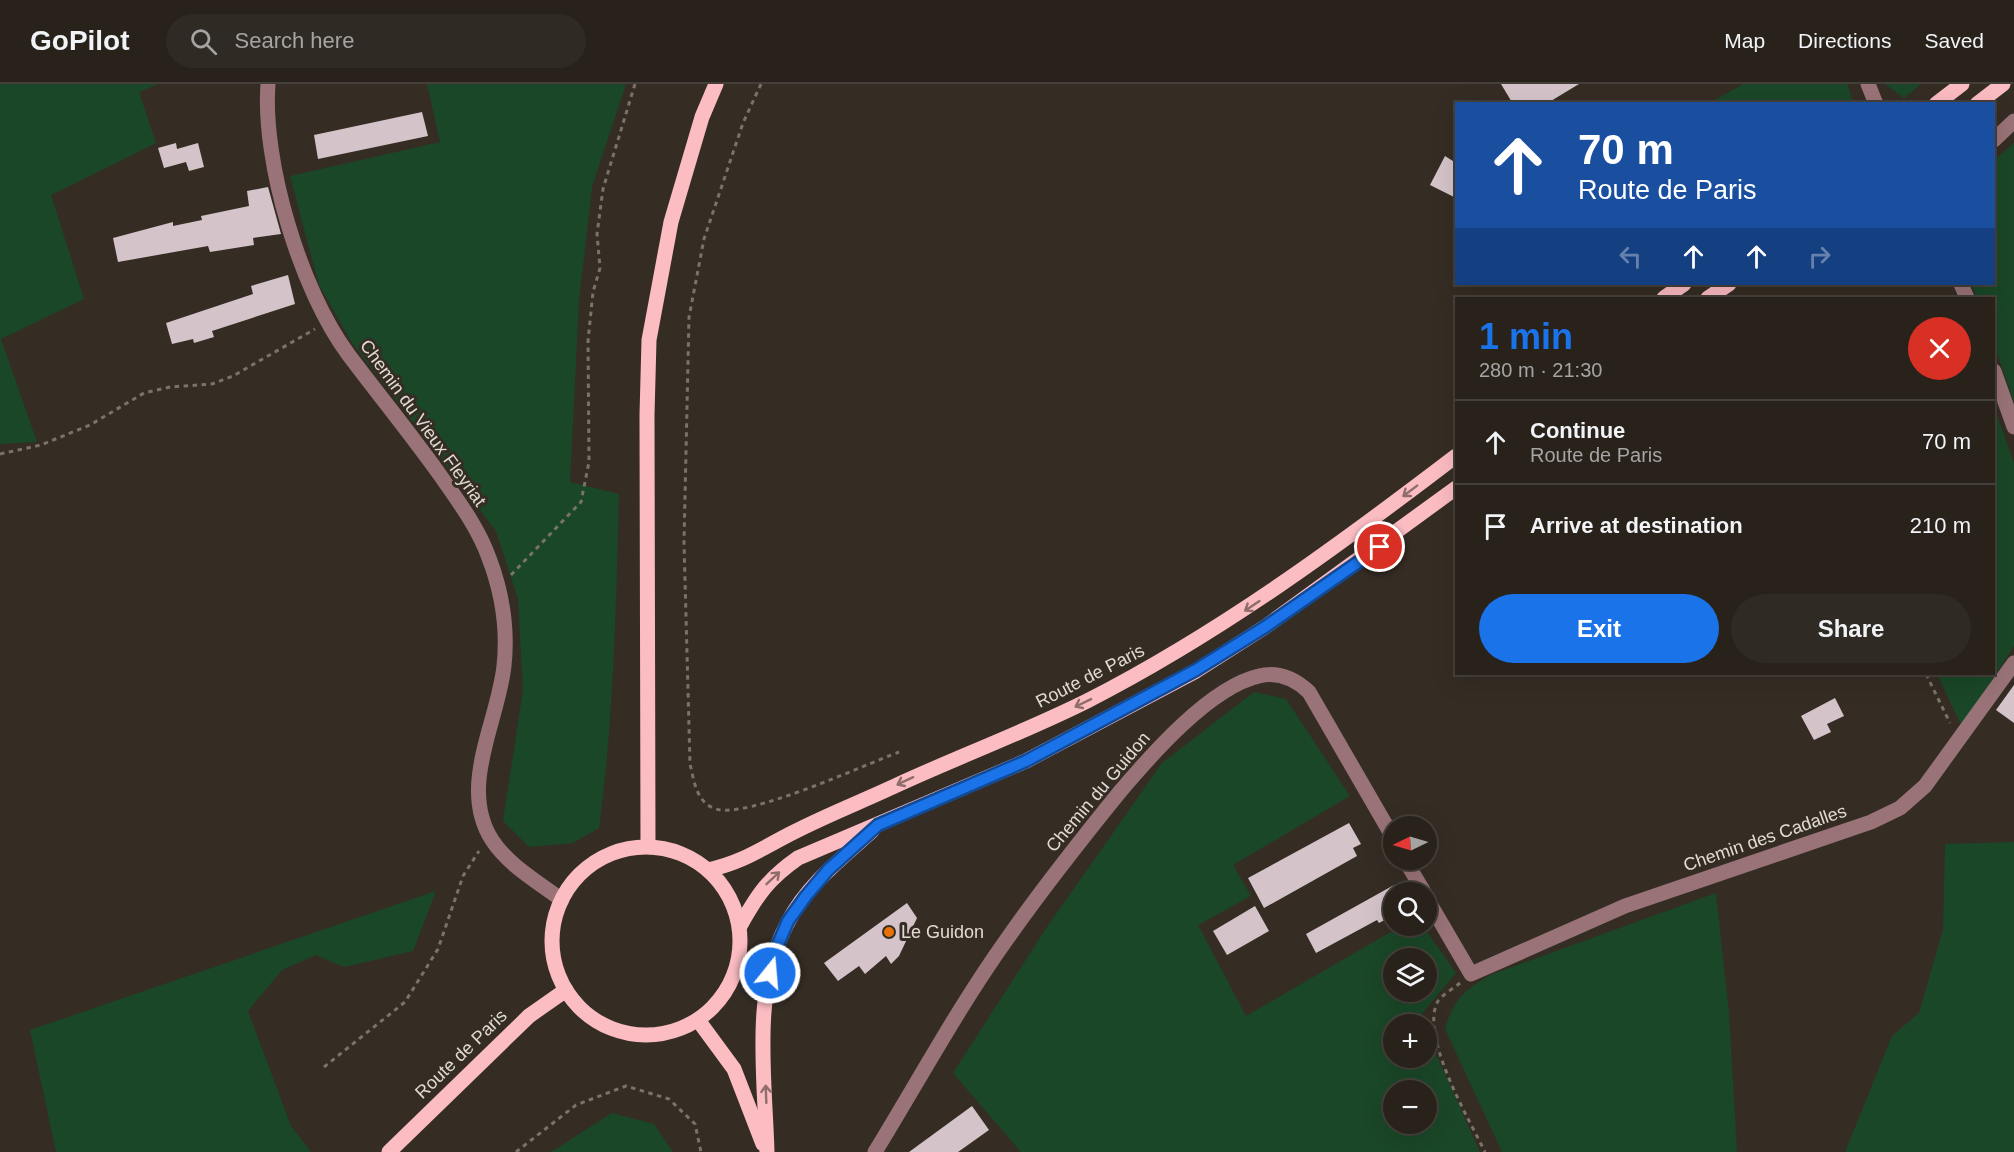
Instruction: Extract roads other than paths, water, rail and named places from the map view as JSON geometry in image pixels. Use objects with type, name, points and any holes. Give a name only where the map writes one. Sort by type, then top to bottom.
[{"type":"main road","points":[[648,846],[647,415],[650,340],[658,280],[673,212],[702,117],[716,84]]},
{"type":"main road","points":[[1939,102],[1962,84]]},
{"type":"main road","points":[[1980,102],[2002,84]]},
{"type":"main road","points":[[1665,297],[1683,285]]},
{"type":"main road","points":[[1710,297],[1728,285]]},
{"type":"main road","name":"Route de Paris","points":[[708,870],[735,864],[795,831],[1012,736],[1150,667],[1246,609],[1350,536],[1455,457]]},
{"type":"main road","points":[[740,926],[759,891],[774,875],[798,858],[1026,761],[1196,670],[1265,627],[1455,489]]},
{"type":"main road","points":[[767,1152],[764,1035],[766,991],[773,956],[788,921],[806,896],[828,870],[878,825]]},
{"type":"main road","points":[[648,846],[685,855],[708,870],[725,890],[740,926],[740,954],[733,980],[718,1003],[698,1020],[675,1031],[651,1036],[626,1033],[602,1024],[588,1014],[566,990],[553,955],[552,936],[562,900],[586,868],[603,857],[621,850],[648,846]]},
{"type":"main road","name":"Route de Paris","points":[[389,1152],[529,1016],[566,990]]},
{"type":"main road","points":[[698,1020],[734,1069],[767,1152]]},
{"type":"street","name":"Chemin du Vieux Fleyriat","points":[[268,84],[268,125],[273,161],[308,284],[327,322],[469,517],[489,556],[499,587],[505,644],[504,668],[480,767],[478,796],[482,822],[492,841],[506,857],[562,900]]},
{"type":"street","points":[[1869,84],[1875,102]]},
{"type":"street","points":[[1995,139],[2014,121]]},
{"type":"street","points":[[1995,374],[2014,427]]},
{"type":"street","name":"Chemin des Cadalles","points":[[1437,916],[1471,974],[1625,906],[1881,818],[1900,808],[1925,786],[2014,663]]},
{"type":"street","name":"Chemin du Guidon","points":[[875,1152],[1006,941],[1079,842],[1174,732],[1203,707],[1246,680],[1262,675],[1279,675],[1295,680],[1309,692],[1383,820]]},
{"type":"place","name":"Le Guidon","points":[[889,932]]}]
